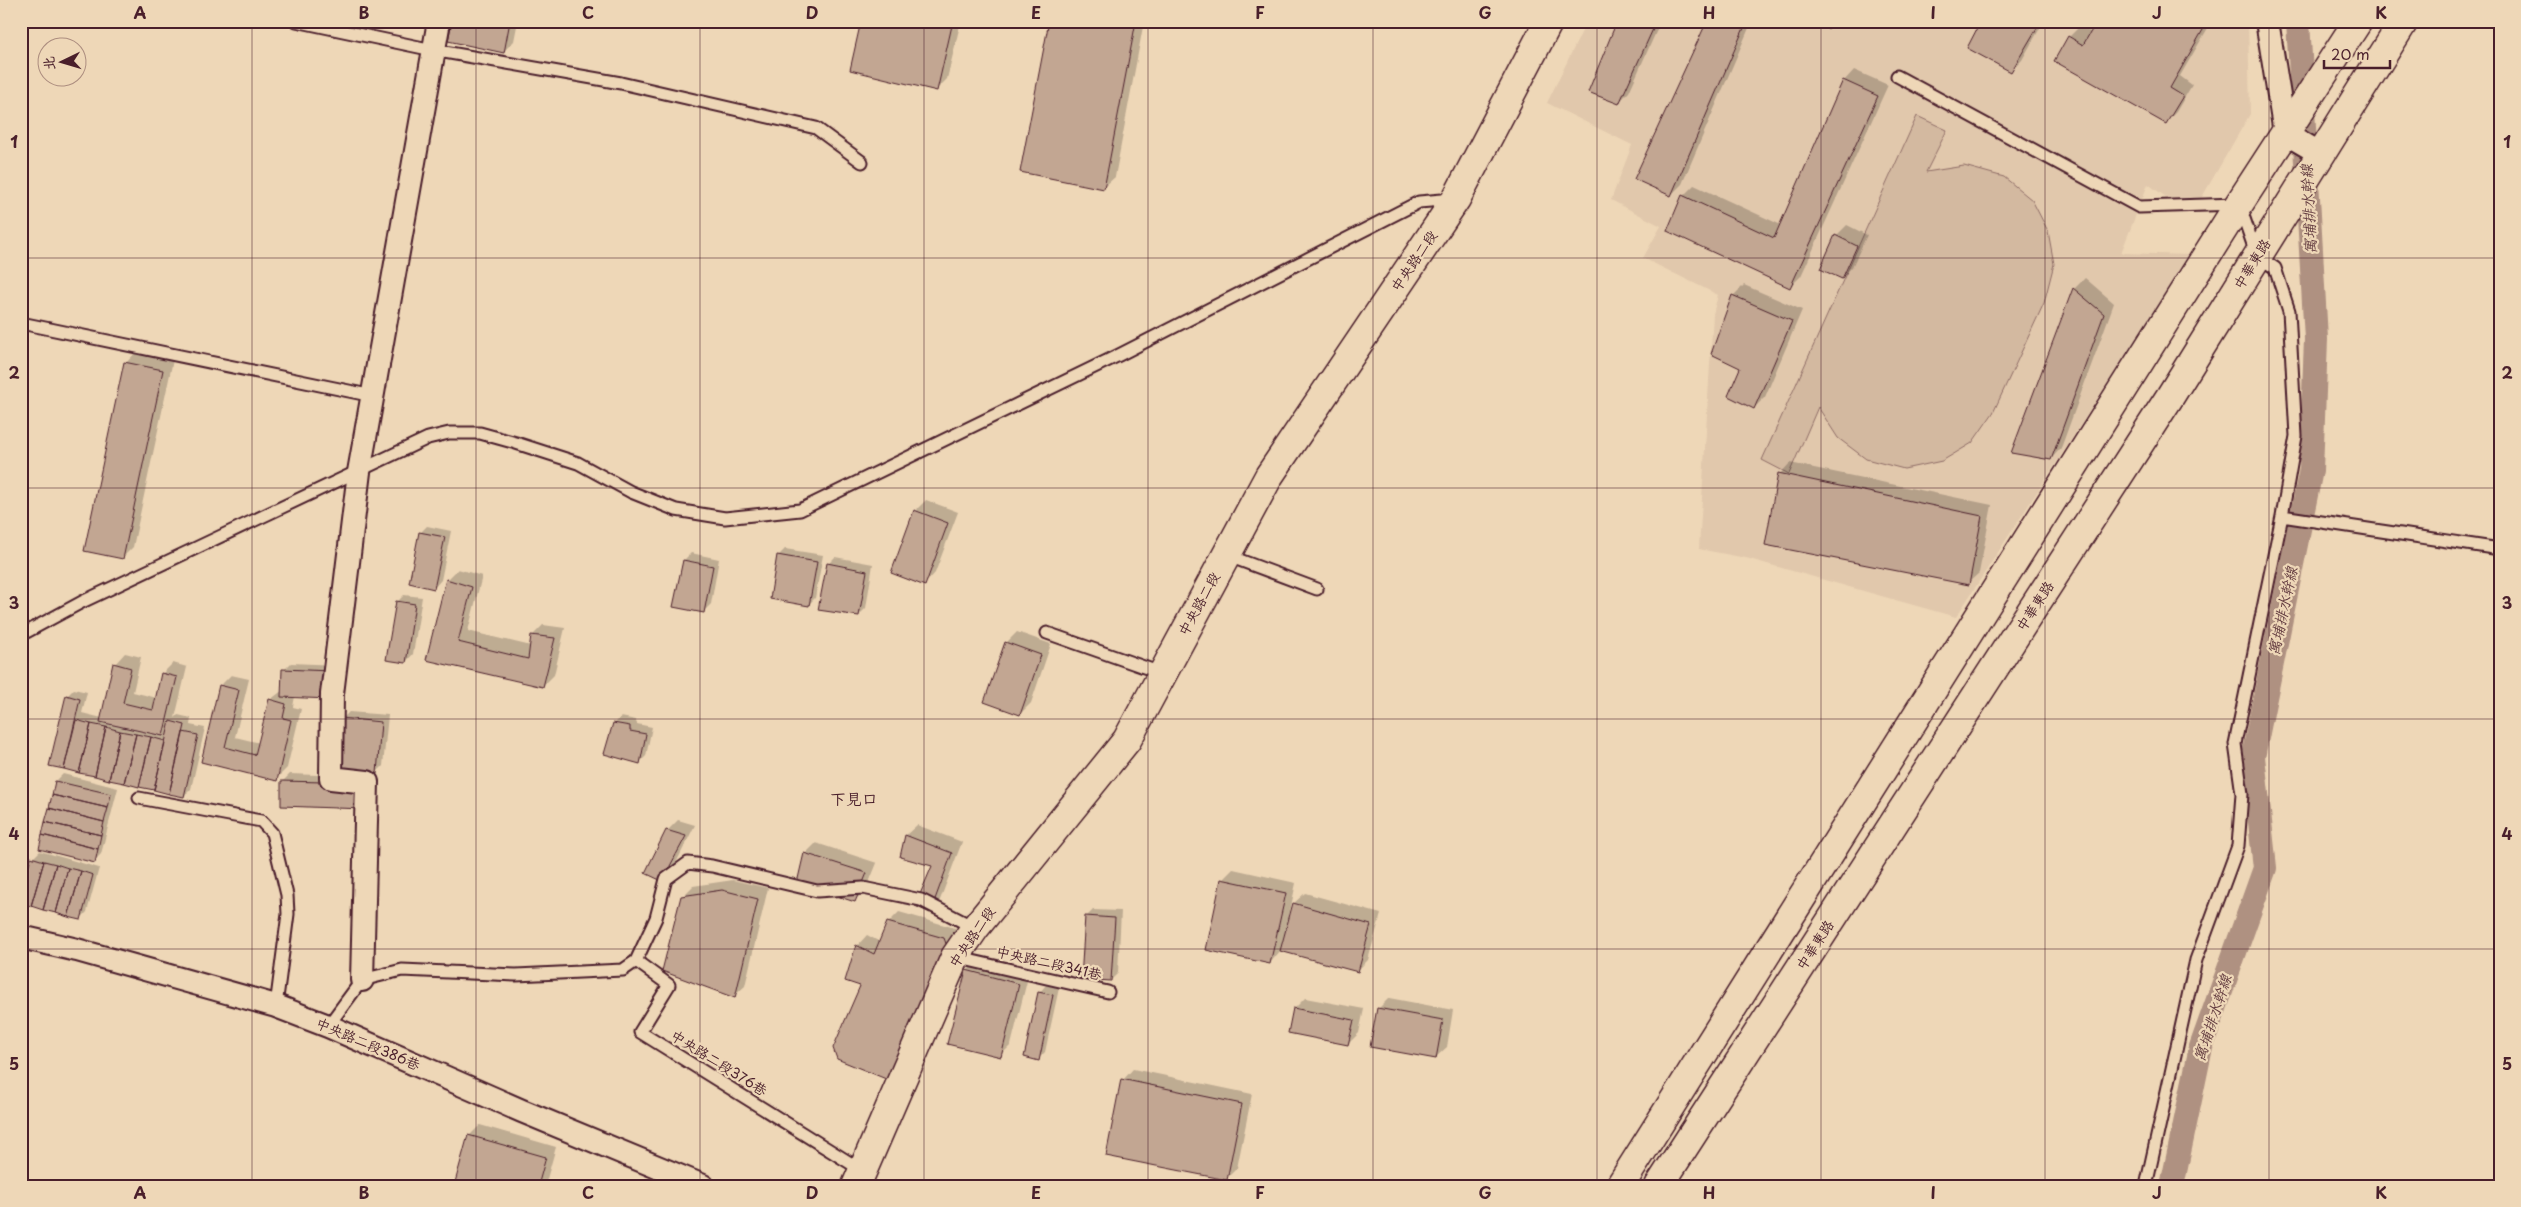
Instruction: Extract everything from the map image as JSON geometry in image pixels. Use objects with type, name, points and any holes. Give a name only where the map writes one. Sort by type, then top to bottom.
[{"type":"main road","name":"中央路二段","points":[[860,1178],[955,957],[975,928],[1127,740],[1161,673],[1269,476],[1456,199],[1549,21]]},
{"type":"main road","points":[[1620,1186],[2239,204],[2358,21]]},
{"type":"main road","name":"中華東路","points":[[1659,1186],[2172,395],[2404,21]]},
{"type":"street","points":[[362,980],[367,782],[331,778],[332,694],[359,472],[439,21]]},
{"type":"street","points":[[2267,21],[2285,133],[2321,154]]},
{"type":"street","name":"中央路二段386巷","points":[[21,936],[276,1006],[328,1026],[522,1111],[703,1186]]},
{"type":"lane","points":[[296,21],[433,50],[621,83],[816,128],[862,162]]},
{"type":"lane","points":[[1897,76],[2139,207],[2239,204],[2257,256],[2275,268],[2289,311],[2296,436],[2282,516],[2235,744],[2242,794],[2238,846],[2196,960],[2146,1186]]},
{"type":"lane","points":[[21,635],[82,602],[428,438],[449,434],[480,433],[578,463],[631,492],[676,510],[725,518],[800,510],[1119,355],[1419,202],[1456,199]]},
{"type":"lane","points":[[21,323],[372,396]]},
{"type":"lane","points":[[2282,516],[2500,549]]},
{"type":"lane","points":[[1226,555],[1317,589]]},
{"type":"lane","points":[[1046,633],[1161,673]]},
{"type":"lane","points":[[139,798],[260,821],[272,832],[287,895],[288,914],[276,1006]]},
{"type":"lane","points":[[328,1026],[362,980],[402,970],[516,974],[623,970],[636,961],[656,918],[666,879],[688,863],[712,866],[817,891],[863,888],[921,900],[975,928]]},
{"type":"lane","name":"中央路二段341巷","points":[[955,957],[1108,992]]},
{"type":"lane","name":"中央路二段376巷","points":[[636,961],[668,985],[640,1032],[860,1178]]},
{"type":"shaded area","points":[[1587,21],[2248,21],[2250,114],[2202,197],[2187,212],[2148,184],[2121,253],[2191,255],[1956,617],[1746,558],[1699,549],[1713,314],[1718,295],[1643,258],[1661,226],[1611,200],[1632,145],[1547,103]]},
{"type":"shaded area","points":[[1917,116],[1947,130],[1926,172],[1964,166],[2004,177],[2032,200],[2048,231],[2054,264],[2044,303],[1993,413],[1972,443],[1942,461],[1904,469],[1866,459],[1838,438],[1818,407],[1789,474],[1762,460]]},
{"type":"building","points":[[452,21],[510,21],[504,53],[448,41]]},
{"type":"building","points":[[861,21],[953,21],[937,91],[850,70]]},
{"type":"building","points":[[1049,21],[1136,21],[1104,189],[1020,172]]},
{"type":"building","points":[[1617,21],[1636,21],[1653,29],[1619,104],[1588,92]]},
{"type":"building","points":[[1707,21],[1747,21],[1671,196],[1634,179]]},
{"type":"building","points":[[1811,21],[1832,21],[1828,29]]},
{"type":"building","points":[[1981,21],[2041,21],[2011,72],[1967,48]]},
{"type":"building","points":[[2097,21],[2208,21],[2170,88],[2183,96],[2166,124],[2054,61],[2068,36],[2083,45]]},
{"type":"building","points":[[1843,80],[1878,96],[1790,288],[1667,231],[1682,195],[1774,238]]},
{"type":"building","points":[[1835,235],[1857,246],[1842,279],[1820,269]]},
{"type":"building","points":[[2073,288],[2104,314],[2051,460],[2011,453]]},
{"type":"building","points":[[1732,295],[1792,321],[1754,409],[1728,396],[1740,368],[1711,354]]},
{"type":"building","points":[[124,362],[163,370],[123,559],[84,551]]},
{"type":"building","points":[[1778,473],[1982,516],[1969,585],[1765,545]]},
{"type":"building","points":[[914,510],[948,523],[925,586],[891,573]]},
{"type":"building","points":[[419,532],[445,537],[434,589],[409,583]]},
{"type":"building","points":[[777,555],[817,562],[809,606],[770,599]]},
{"type":"building","points":[[683,560],[713,566],[704,613],[673,607]]},
{"type":"building","points":[[827,563],[867,571],[859,616],[818,610]]},
{"type":"building","points":[[446,579],[472,587],[458,642],[528,659],[531,635],[555,638],[543,687],[426,660]]},
{"type":"building","points":[[396,601],[415,604],[406,663],[386,660]]},
{"type":"building","points":[[1005,642],[1041,655],[1020,715],[984,702]]},
{"type":"building","points":[[113,663],[131,668],[123,703],[153,710],[161,673],[177,677],[163,736],[100,722]]},
{"type":"building","points":[[282,669],[331,671],[330,699],[281,697]]},
{"type":"building","points":[[219,685],[239,690],[225,747],[255,755],[269,699],[286,704],[283,718],[291,720],[277,781],[201,762]]},
{"type":"building","points":[[66,695],[80,699],[64,769],[49,766]]},
{"type":"building","points":[[341,718],[381,722],[377,774],[337,771]]},
{"type":"building","points":[[76,720],[91,724],[79,773],[64,769]]},
{"type":"building","points":[[170,721],[185,725],[169,794],[154,790]]},
{"type":"building","points":[[613,723],[630,726],[630,731],[646,734],[640,764],[604,754]]},
{"type":"building","points":[[91,724],[106,727],[95,776],[79,773]]},
{"type":"building","points":[[106,727],[120,731],[109,780],[95,776]]},
{"type":"building","points":[[120,731],[136,734],[124,783],[109,780]]},
{"type":"building","points":[[183,732],[198,735],[184,797],[169,794]]},
{"type":"building","points":[[136,734],[151,737],[139,787],[124,783]]},
{"type":"building","points":[[151,737],[165,741],[154,790],[139,787]]},
{"type":"building","points":[[55,781],[111,794],[108,808],[52,795]]},
{"type":"building","points":[[281,781],[365,783],[365,809],[281,806]]},
{"type":"building","points":[[52,795],[108,808],[104,822],[49,808]]},
{"type":"building","points":[[49,808],[104,822],[101,835],[45,822]]},
{"type":"building","points":[[45,822],[101,835],[98,849],[42,835]]},
{"type":"building","points":[[666,830],[686,836],[662,881],[645,873]]},
{"type":"building","points":[[42,835],[98,849],[95,863],[39,849]]},
{"type":"building","points":[[905,835],[952,853],[930,913],[915,906],[932,866],[900,857]]},
{"type":"building","points":[[804,853],[867,873],[855,902],[797,883]]},
{"type":"building","points":[[31,857],[44,861],[31,906],[21,904],[21,894]]},
{"type":"building","points":[[44,861],[56,864],[43,910],[31,906]]},
{"type":"building","points":[[56,864],[68,868],[56,913],[43,910]]},
{"type":"building","points":[[68,868],[81,871],[68,917],[56,913]]},
{"type":"building","points":[[81,871],[93,875],[81,920],[68,917]]},
{"type":"building","points":[[1221,879],[1286,893],[1270,964],[1206,950]]},
{"type":"building","points":[[722,890],[758,899],[735,998],[662,971],[681,896]]},
{"type":"building","points":[[1293,903],[1371,925],[1358,972],[1280,951]]},
{"type":"building","points":[[1085,916],[1115,918],[1111,981],[1081,979]]},
{"type":"building","points":[[887,922],[944,938],[949,952],[891,1081],[837,1059],[833,1048],[860,986],[845,981],[856,945],[874,954]]},
{"type":"building","points":[[966,970],[1019,984],[1001,1057],[947,1044]]},
{"type":"building","points":[[1038,992],[1053,995],[1039,1061],[1024,1057]]},
{"type":"building","points":[[1293,1008],[1354,1020],[1348,1045],[1288,1033]]},
{"type":"building","points":[[1377,1008],[1443,1020],[1436,1059],[1370,1047]]},
{"type":"building","points":[[1121,1079],[1242,1104],[1227,1180],[1106,1156]]},
{"type":"building","points":[[468,1135],[546,1157],[538,1186],[454,1186]]},
{"type":"waterway","name":"寓埔排水幹線","points":[[2172,1186],[2201,1047],[2265,868],[2253,757],[2311,470],[2316,339],[2298,21]]},
{"type":"district","name":"下見口","points":[[854,799]]}]
